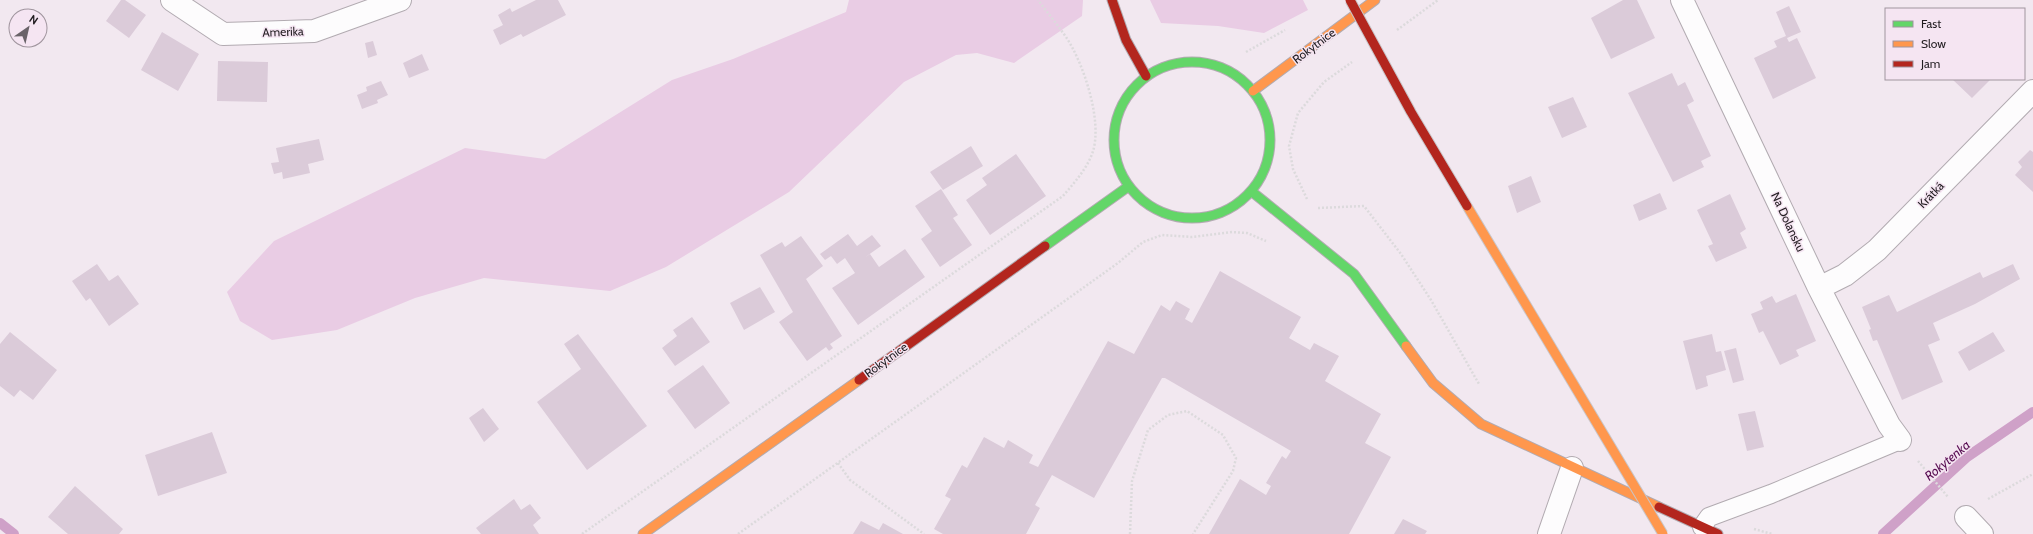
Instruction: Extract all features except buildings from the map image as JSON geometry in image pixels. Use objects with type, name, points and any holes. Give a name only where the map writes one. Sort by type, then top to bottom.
[{"type":"main road","points":[[1112,0],[1117,21],[1129,50],[1146,76]]},
{"type":"main road","points":[[1350,0],[1411,112],[1663,534]]},
{"type":"main road","name":"Rokytnice","points":[[1253,91],[1375,0]]},
{"type":"main road","points":[[1203,62],[1222,67],[1239,77],[1253,91],[1263,107],[1268,124],[1270,142],[1268,159],[1261,176],[1251,191],[1238,203],[1222,212],[1205,217],[1187,218],[1169,214],[1153,207],[1139,197],[1130,186],[1118,165],[1114,146],[1115,126],[1121,107],[1135,85],[1146,76],[1163,66],[1203,62]]},
{"type":"main road","name":"Rokytnice","points":[[643,534],[1130,186]]},
{"type":"main road","points":[[1251,191],[1354,274],[1433,383],[1481,424],[1572,468],[1710,531]]},
{"type":"street","name":"Amerika","points":[[172,0],[223,34],[314,31],[400,0]]},
{"type":"street","name":"Na Dolansku","points":[[1682,0],[1819,288],[1889,425],[1900,440]]},
{"type":"street","name":"Krátká","points":[[1819,288],[1848,273],[1877,250],[2033,91]]},
{"type":"street","points":[[1549,534],[1572,468]]},
{"type":"street","points":[[1959,510],[1982,534]]},
{"type":"lane","points":[[1710,531],[1709,517],[1771,494],[1900,440]]},
{"type":"path","points":[[582,534],[1063,196],[1082,174],[1093,152],[1096,127],[1089,87],[1067,38],[1038,0]]},
{"type":"path","points":[[1394,32],[1438,0]]},
{"type":"path","points":[[1246,52],[1288,28]]},
{"type":"path","points":[[1308,202],[1293,169],[1289,146],[1298,113],[1324,82],[1356,60]]},
{"type":"path","points":[[1311,208],[1364,206],[1406,260],[1481,386]]},
{"type":"path","points":[[738,534],[1118,263],[1143,242],[1162,235],[1192,237],[1232,232],[1247,232],[1286,250],[1299,229]]},
{"type":"path","points":[[1130,534],[1132,481],[1148,430],[1168,415],[1187,411],[1223,435],[1236,458],[1233,471],[1194,534]]},
{"type":"path","points":[[838,463],[850,480],[924,534]]},
{"type":"path","points":[[1923,466],[1959,510],[1986,500],[2033,474]]},
{"type":"shaded area","points":[[849,0],[1083,0],[1082,16],[1014,63],[977,53],[956,55],[904,82],[789,192],[666,267],[610,291],[484,278],[415,298],[337,330],[272,340],[240,321],[227,292],[274,241],[465,148],[545,159],[672,80],[733,59],[846,12]]},
{"type":"shaded area","points":[[1150,0],[1303,0],[1308,10],[1264,33],[1218,26],[1161,23]]},
{"type":"waterway","name":"Rokytenka","points":[[1883,534],[1967,457],[2033,412]]},
{"type":"waterway","points":[[0,523],[14,534]]},
{"type":"traffic: fast","points":[[1192,62],[1222,68],[1235,75],[1247,85],[1257,97],[1264,110],[1270,140],[1264,170],[1257,183],[1247,195],[1235,205],[1222,212],[1192,218],[1162,212],[1149,205],[1137,195],[1127,183],[1120,170],[1114,140],[1120,110],[1127,97],[1137,85],[1149,75],[1162,68],[1192,62]]},
{"type":"traffic: fast","points":[[1045,246],[1129,186]]},
{"type":"traffic: fast","points":[[1251,191],[1354,274],[1406,346]]},
{"type":"traffic: slow","points":[[1253,91],[1375,0]]},
{"type":"traffic: slow","points":[[1467,206],[1663,534]]},
{"type":"traffic: slow","points":[[1406,346],[1433,383],[1481,424],[1659,507]]},
{"type":"traffic: slow","points":[[643,534],[859,380]]},
{"type":"traffic: jam","points":[[1112,0],[1126,40],[1146,76]]},
{"type":"traffic: jam","points":[[1350,0],[1411,112],[1467,206]]},
{"type":"traffic: jam","points":[[859,380],[1045,246]]},
{"type":"traffic: jam","points":[[1659,507],[1718,534]]}]
